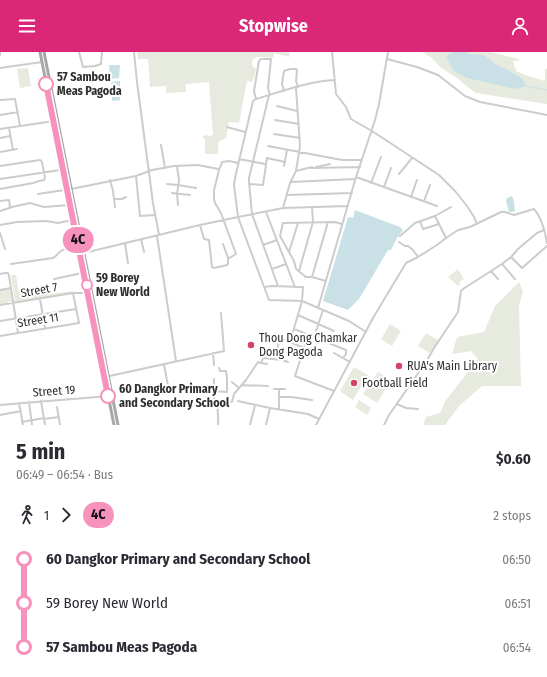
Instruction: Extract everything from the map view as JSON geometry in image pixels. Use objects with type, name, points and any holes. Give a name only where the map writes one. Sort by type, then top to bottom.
[{"type":"main road","points":[[40,52],[44,62],[89,291],[118,425]]},
{"type":"main road","points":[[44,52],[44,62],[54,121],[65,169]]},
{"type":"main road","points":[[69,189],[70,204],[75,220],[79,246],[82,253]]},
{"type":"main road","points":[[107,377],[108,396],[114,425]]},
{"type":"street","points":[[79,52],[83,67],[101,64],[102,52]]},
{"type":"street","points":[[134,52],[176,362]]},
{"type":"street","points":[[332,52],[336,94],[346,107],[351,119],[372,131],[438,175],[455,190],[467,206],[477,224]]},
{"type":"street","points":[[318,308],[356,178],[372,131],[379,104],[388,52]]},
{"type":"street","points":[[256,99],[254,91],[259,61],[261,59],[272,59],[268,88],[270,95],[249,178],[249,184],[252,214],[278,286]]},
{"type":"street","points":[[387,59],[418,67],[438,75],[472,100],[547,115]]},
{"type":"street","points":[[0,68],[44,62]]},
{"type":"street","points":[[283,208],[296,171],[300,146],[297,111],[297,70],[284,70],[282,84],[284,91]]},
{"type":"street","points":[[335,80],[297,87],[256,99],[252,104],[234,184],[238,217],[269,300],[302,301],[349,321],[366,332]]},
{"type":"street","points":[[0,100],[15,99],[20,126]]},
{"type":"street","points":[[277,106],[297,111]]},
{"type":"street","points":[[0,115],[18,112]]},
{"type":"street","points":[[275,120],[298,124]]},
{"type":"street","points":[[0,129],[54,121]]},
{"type":"street","points":[[227,127],[245,132]]},
{"type":"street","points":[[9,128],[12,150]]},
{"type":"street","points":[[274,134],[300,138]]},
{"type":"street","points":[[0,138],[10,136]]},
{"type":"street","points":[[161,145],[165,168]]},
{"type":"street","points":[[268,146],[342,160],[362,160]]},
{"type":"street","points":[[284,166],[287,149]]},
{"type":"street","points":[[0,152],[17,150]]},
{"type":"street","points":[[371,183],[381,157]]},
{"type":"street","points":[[249,184],[263,185],[267,158],[285,162]]},
{"type":"street","points":[[399,174],[412,158]]},
{"type":"street","points":[[239,159],[266,164]]},
{"type":"street","points":[[0,166],[40,160],[42,162],[44,172],[44,180],[0,189]]},
{"type":"street","points":[[228,259],[236,254],[224,220],[215,203],[214,190],[222,162],[238,163]]},
{"type":"street","points":[[296,171],[330,164]]},
{"type":"street","points":[[38,194],[136,176],[149,171],[177,166],[198,165],[219,169]]},
{"type":"street","points":[[177,166],[179,180],[177,194],[178,205]]},
{"type":"street","points":[[312,168],[360,167]]},
{"type":"street","points":[[384,187],[391,168]]},
{"type":"street","points":[[0,179],[65,169]]},
{"type":"street","points":[[136,176],[140,216],[155,215]]},
{"type":"street","points":[[291,182],[356,178],[437,206]]},
{"type":"street","points":[[110,180],[115,206]]},
{"type":"street","points":[[411,197],[417,180]]},
{"type":"street","points":[[167,184],[196,188]]},
{"type":"street","points":[[424,201],[430,185]]},
{"type":"street","points":[[172,193],[190,195]]},
{"type":"street","points":[[287,195],[352,193]]},
{"type":"street","points":[[114,199],[122,199],[126,197]]},
{"type":"street","points":[[0,201],[8,200],[10,208]]},
{"type":"street","points":[[0,211],[30,203],[44,207],[70,204]]},
{"type":"street","points":[[82,253],[200,225],[283,208],[348,206]]},
{"type":"street","points":[[299,271],[313,222],[312,207]]},
{"type":"street","points":[[400,236],[420,221],[435,216],[451,207]]},
{"type":"street","points":[[316,425],[366,332],[406,263],[418,257],[458,230],[477,224],[500,212],[514,215],[534,209],[540,217],[547,244],[522,268],[511,257]]},
{"type":"street","points":[[266,212],[295,287]]},
{"type":"street","points":[[435,216],[446,238]]},
{"type":"street","points":[[0,225],[17,222],[58,222],[75,220]]},
{"type":"street","points":[[420,221],[423,229],[439,224]]},
{"type":"street","points":[[289,252],[298,222]]},
{"type":"street","points":[[312,277],[328,222]]},
{"type":"street","points":[[326,281],[306,277],[296,269],[294,261],[280,236],[283,223],[335,222],[343,224]]},
{"type":"street","points":[[200,225],[204,239],[208,240],[212,267],[214,268],[228,264],[228,259],[223,244]]},
{"type":"street","points":[[384,425],[458,312],[461,291],[502,264],[521,246],[544,230]]},
{"type":"street","points":[[0,234],[1,241],[5,249]]},
{"type":"street","points":[[141,239],[144,252]]},
{"type":"street","points":[[263,245],[277,240]]},
{"type":"street","points":[[399,242],[405,246],[408,246],[418,257]]},
{"type":"street","points":[[125,243],[128,263]]},
{"type":"street","points":[[11,264],[53,258],[64,249],[79,246]]},
{"type":"street","points":[[272,269],[286,264]]},
{"type":"street","points":[[502,264],[515,278]]},
{"type":"street","points":[[491,271],[498,279]]},
{"type":"street","points":[[0,274],[6,272],[8,273],[18,333]]},
{"type":"street","points":[[54,278],[86,272]]},
{"type":"street","points":[[265,287],[303,287],[302,301],[290,342]]},
{"type":"street","points":[[0,290],[11,288]]},
{"type":"street","name":"Street 7","points":[[0,305],[80,292],[83,290],[89,291]]},
{"type":"street","points":[[0,321],[76,309],[73,293]]},
{"type":"street","points":[[40,299],[45,328]]},
{"type":"street","name":"Street 11","points":[[0,336],[78,323],[76,309]]},
{"type":"street","points":[[314,338],[323,310]]},
{"type":"street","points":[[107,377],[213,353],[224,352],[221,313]]},
{"type":"street","points":[[298,315],[334,331]]},
{"type":"street","points":[[294,329],[346,350],[346,354],[343,358]]},
{"type":"street","points":[[308,335],[295,376],[334,391]]},
{"type":"street","points":[[282,360],[281,355],[277,352],[278,341],[280,339],[304,348]]},
{"type":"street","points":[[213,353],[214,365]]},
{"type":"street","points":[[334,353],[350,362]]},
{"type":"street","points":[[261,363],[263,358],[288,362]]},
{"type":"street","points":[[218,402],[220,400],[232,402],[234,394],[258,362],[267,364]]},
{"type":"street","points":[[164,364],[168,386]]},
{"type":"street","points":[[214,391],[227,392],[226,370],[220,371],[219,368]]},
{"type":"street","points":[[214,379],[214,399],[218,402]]},
{"type":"street","points":[[232,382],[239,388]]},
{"type":"street","points":[[242,385],[268,386]]},
{"type":"street","points":[[274,389],[285,389]]},
{"type":"street","points":[[279,389],[279,410]]},
{"type":"street","name":"Street 19","points":[[0,405],[108,396]]},
{"type":"street","points":[[279,397],[312,400]]},
{"type":"street","points":[[41,401],[45,425]]},
{"type":"street","points":[[238,401],[279,410],[308,414],[319,419]]},
{"type":"street","points":[[29,402],[32,425]]},
{"type":"street","points":[[218,402],[218,425]]},
{"type":"street","points":[[19,403],[23,424]]},
{"type":"street","points":[[397,404],[406,408],[418,409]]},
{"type":"street","points":[[250,425],[255,405]]},
{"type":"street","points":[[57,407],[60,425]]},
{"type":"street","points":[[266,425],[270,408]]},
{"type":"street","points":[[0,415],[21,411]]},
{"type":"street","points":[[20,425],[31,420],[59,417]]},
{"type":"shaded area","points":[[137,52],[290,52],[289,57],[274,53],[273,58],[254,58],[252,65],[256,69],[255,76],[252,82],[247,81],[239,123],[229,122],[226,138],[218,142],[218,154],[205,154],[205,139],[202,137],[206,135],[213,135],[209,82],[186,84],[186,92],[166,93],[166,86],[150,87],[148,59],[138,59]]},
{"type":"shaded area","points":[[422,52],[491,52],[522,60],[513,61],[516,71],[545,81],[545,69],[547,69],[547,104],[476,93],[440,67],[432,58]]},
{"type":"shaded area","points":[[28,68],[31,86],[20,88],[17,69]]},
{"type":"shaded area","points":[[458,269],[464,279],[459,282],[460,284],[458,286],[448,277]]},
{"type":"shaded area","points":[[11,275],[16,275],[19,294],[41,290],[42,295],[73,291],[73,293],[15,302]]},
{"type":"shaded area","points":[[519,282],[523,291],[519,306],[521,386],[482,386],[459,406],[445,425],[423,425],[426,417],[440,413],[446,400],[478,359],[471,351],[452,354],[457,337],[484,332],[495,306]]},
{"type":"shaded area","points":[[10,289],[12,302],[0,304],[0,290]]},
{"type":"shaded area","points":[[390,324],[401,331],[392,346],[381,339]]},
{"type":"shaded area","points":[[426,333],[438,340],[430,353],[418,346]]},
{"type":"shaded area","name":"Football Field","points":[[354,367],[368,375],[353,400],[340,391]]},
{"type":"shaded area","points":[[378,372],[391,380],[377,403],[363,394]]},
{"type":"shaded area","points":[[359,400],[371,408],[367,415],[355,407]]},
{"type":"water","points":[[453,52],[484,55],[495,64],[523,79],[526,86],[516,89],[467,78],[454,71],[446,56]]},
{"type":"water","points":[[109,65],[120,65],[119,78],[110,79]]},
{"type":"water","points":[[120,81],[120,100],[112,101],[111,82]]},
{"type":"water","points":[[512,196],[515,211],[509,212],[506,201],[507,198]]},
{"type":"water","points":[[355,210],[400,227],[403,230],[391,250],[388,250],[359,299],[348,310],[323,301],[348,217],[353,218]]},
{"type":"waterway","points":[[526,86],[547,90]]},
{"type":"bus line","name":"4C","points":[[46,84],[108,396]]},
{"type":"place","name":"57 Sambou Meas Pagoda","points":[[46,84]]},
{"type":"place","name":"59 Borey New World","points":[[87,285]]},
{"type":"place","name":"Thou Dong Chamkar Dong Pagoda","points":[[251,345]]},
{"type":"place","name":"RUA's Main Library","points":[[399,366]]},
{"type":"place","name":"Football Field","points":[[354,383]]},
{"type":"place","name":"60 Dangkor Primary and Secondary School","points":[[108,396]]}]
